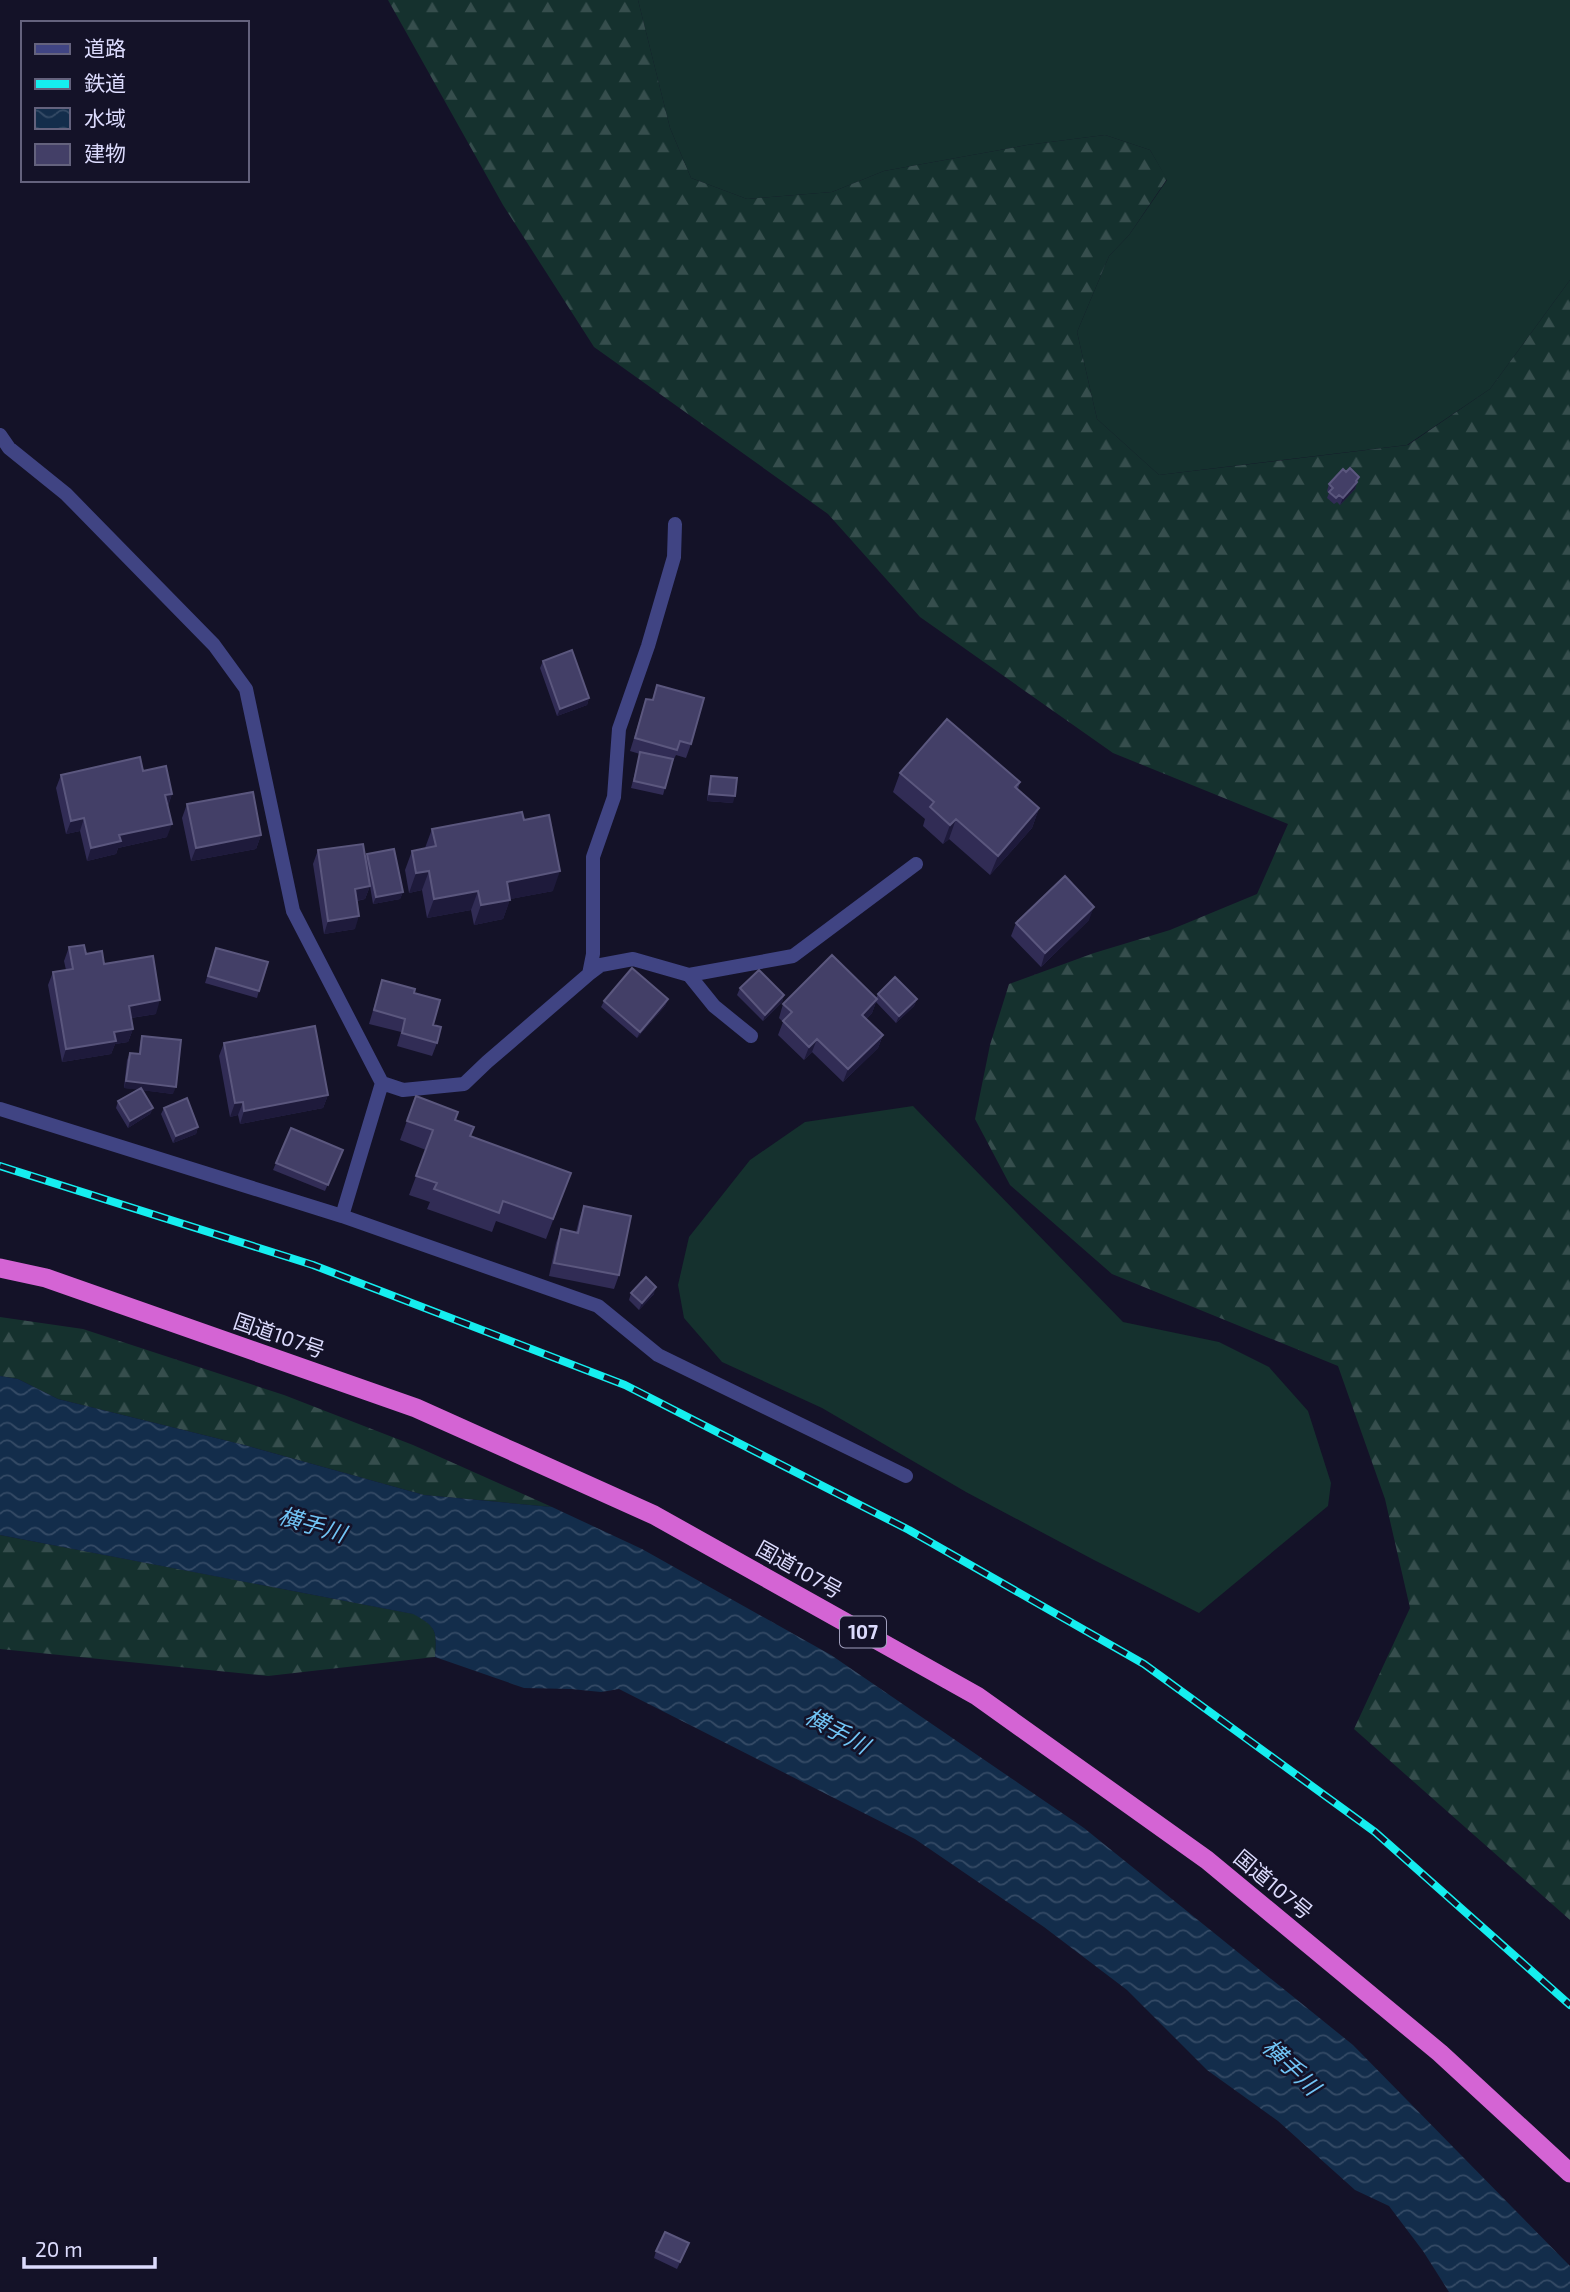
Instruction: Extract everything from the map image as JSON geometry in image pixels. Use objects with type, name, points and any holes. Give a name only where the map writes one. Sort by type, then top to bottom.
[{"type":"highway","name":"国道107号","points":[[0,1268],[46,1278],[416,1408],[654,1515],[977,1696],[1207,1860],[1440,2053],[1570,2173]]},
{"type":"street","points":[[0,435],[9,448],[66,494],[204,635],[247,689],[293,911],[382,1083],[342,1216]]},
{"type":"street","points":[[590,974],[593,954],[593,857],[614,797],[619,729],[648,646],[674,557],[675,524]]},
{"type":"street","points":[[382,1083],[403,1090],[464,1084],[600,965],[633,959],[689,975],[793,956],[916,864]]},
{"type":"street","points":[[689,975],[714,1006],[751,1036]]},
{"type":"street","points":[[0,1109],[342,1216],[598,1306],[658,1355],[906,1476]]},
{"type":"green space","points":[[388,0],[638,0],[670,128],[691,178],[747,199],[832,192],[884,171],[1027,145],[1105,135],[1150,150],[1167,179],[1129,235],[1109,256],[1077,332],[1097,419],[1159,475],[1408,445],[1490,389],[1570,280],[1570,1920],[1354,1729],[1410,1608],[1385,1499],[1338,1366],[1112,1274],[1010,1185],[975,1119],[990,1045],[1009,984],[1094,953],[1170,930],[1257,894],[1288,824],[1113,753],[920,617],[828,514],[594,347],[503,205]]},
{"type":"green space","points":[[638,0],[1570,0],[1570,280],[1490,389],[1407,445],[1159,475],[1097,419],[1077,332],[1109,256],[1129,235],[1167,180],[1150,150],[1105,135],[1027,145],[884,171],[832,192],[747,199],[691,178],[670,128]]},
{"type":"green space","points":[[913,1106],[1123,1322],[1219,1342],[1269,1367],[1308,1411],[1331,1483],[1328,1506],[1199,1613],[966,1492],[822,1408],[722,1362],[684,1318],[678,1285],[689,1237],[750,1160],[805,1122]]},
{"type":"green space","points":[[0,1317],[83,1329],[284,1395],[413,1445],[552,1507],[424,1495],[244,1445],[58,1399],[18,1379],[0,1376]]},
{"type":"green space","points":[[0,1535],[414,1614],[434,1631],[435,1657],[268,1676],[0,1649]]},
{"type":"water","name":"横手川","points":[[0,1376],[18,1379],[58,1399],[244,1445],[424,1495],[552,1507],[642,1549],[831,1655],[1084,1828],[1353,2045],[1570,2266],[1570,2292],[1449,2292],[1423,2251],[1389,2206],[1355,2190],[1278,2121],[1207,2070],[1127,1990],[1044,1927],[915,1839],[619,1689],[601,1692],[524,1688],[435,1657],[434,1631],[413,1614],[0,1535]]},
{"type":"building","points":[[1350,468],[1359,477],[1357,482],[1343,498],[1339,495],[1336,498],[1329,492],[1333,488],[1329,484],[1343,469],[1346,472]]},
{"type":"building","points":[[572,650],[589,698],[560,709],[543,661]]},
{"type":"building","points":[[657,685],[704,698],[691,744],[680,741],[677,750],[635,738],[646,699],[653,700]]},
{"type":"building","points":[[947,719],[1020,782],[1015,787],[1039,808],[998,856],[956,819],[950,825],[930,807],[934,802],[900,773]]},
{"type":"building","points":[[640,752],[673,759],[665,788],[634,781]]},
{"type":"building","points":[[140,757],[143,771],[166,766],[172,794],[165,795],[172,824],[119,835],[121,841],[91,848],[84,818],[71,821],[61,775]]},
{"type":"building","points":[[711,776],[737,778],[735,796],[709,794]]},
{"type":"building","points":[[253,792],[261,835],[196,848],[187,804]]},
{"type":"building","points":[[522,812],[524,820],[549,815],[560,871],[507,882],[510,900],[481,905],[478,891],[434,899],[429,871],[416,873],[412,851],[436,846],[432,829]]},
{"type":"building","points":[[363,844],[370,886],[355,889],[359,916],[328,921],[318,850]]},
{"type":"building","points":[[394,849],[403,892],[376,897],[367,854]]},
{"type":"building","points":[[1065,876],[1094,907],[1045,953],[1016,923]]},
{"type":"building","points":[[84,945],[86,954],[102,951],[104,964],[153,956],[160,1000],[129,1006],[133,1029],[114,1032],[116,1041],[66,1049],[53,972],[73,969],[69,947]]},
{"type":"building","points":[[216,948],[268,962],[259,991],[208,976]]},
{"type":"building","points":[[832,955],[877,999],[862,1015],[883,1035],[848,1069],[817,1039],[809,1047],[783,1021],[792,1012],[783,1004]]},
{"type":"building","points":[[632,968],[668,999],[640,1032],[604,1001]]},
{"type":"building","points":[[759,970],[784,995],[765,1015],[740,988]]},
{"type":"building","points":[[895,977],[917,999],[899,1016],[878,994]]},
{"type":"building","points":[[382,980],[415,989],[414,993],[440,1000],[433,1025],[441,1027],[437,1043],[402,1033],[405,1019],[374,1010]]},
{"type":"building","points":[[315,1026],[328,1095],[244,1111],[243,1102],[235,1103],[224,1043]]},
{"type":"building","points":[[142,1036],[181,1040],[176,1087],[126,1081],[130,1053],[140,1054]]},
{"type":"building","points":[[141,1088],[153,1108],[130,1121],[118,1101]]},
{"type":"building","points":[[416,1096],[458,1112],[455,1120],[474,1127],[470,1136],[571,1173],[553,1219],[503,1201],[499,1213],[434,1189],[437,1183],[416,1176],[433,1130],[407,1121]]},
{"type":"building","points":[[187,1098],[198,1127],[176,1136],[164,1108]]},
{"type":"building","points":[[291,1128],[343,1150],[328,1185],[276,1163]]},
{"type":"building","points":[[584,1206],[631,1216],[619,1275],[554,1263],[561,1229],[578,1233]]},
{"type":"building","points":[[646,1277],[656,1287],[642,1303],[631,1293]]},
{"type":"building","points":[[665,2232],[689,2243],[680,2262],[656,2251]]},
{"type":"railway","points":[[0,1166],[313,1265],[625,1385],[909,1530],[1144,1664],[1375,1832],[1570,2005]]}]
